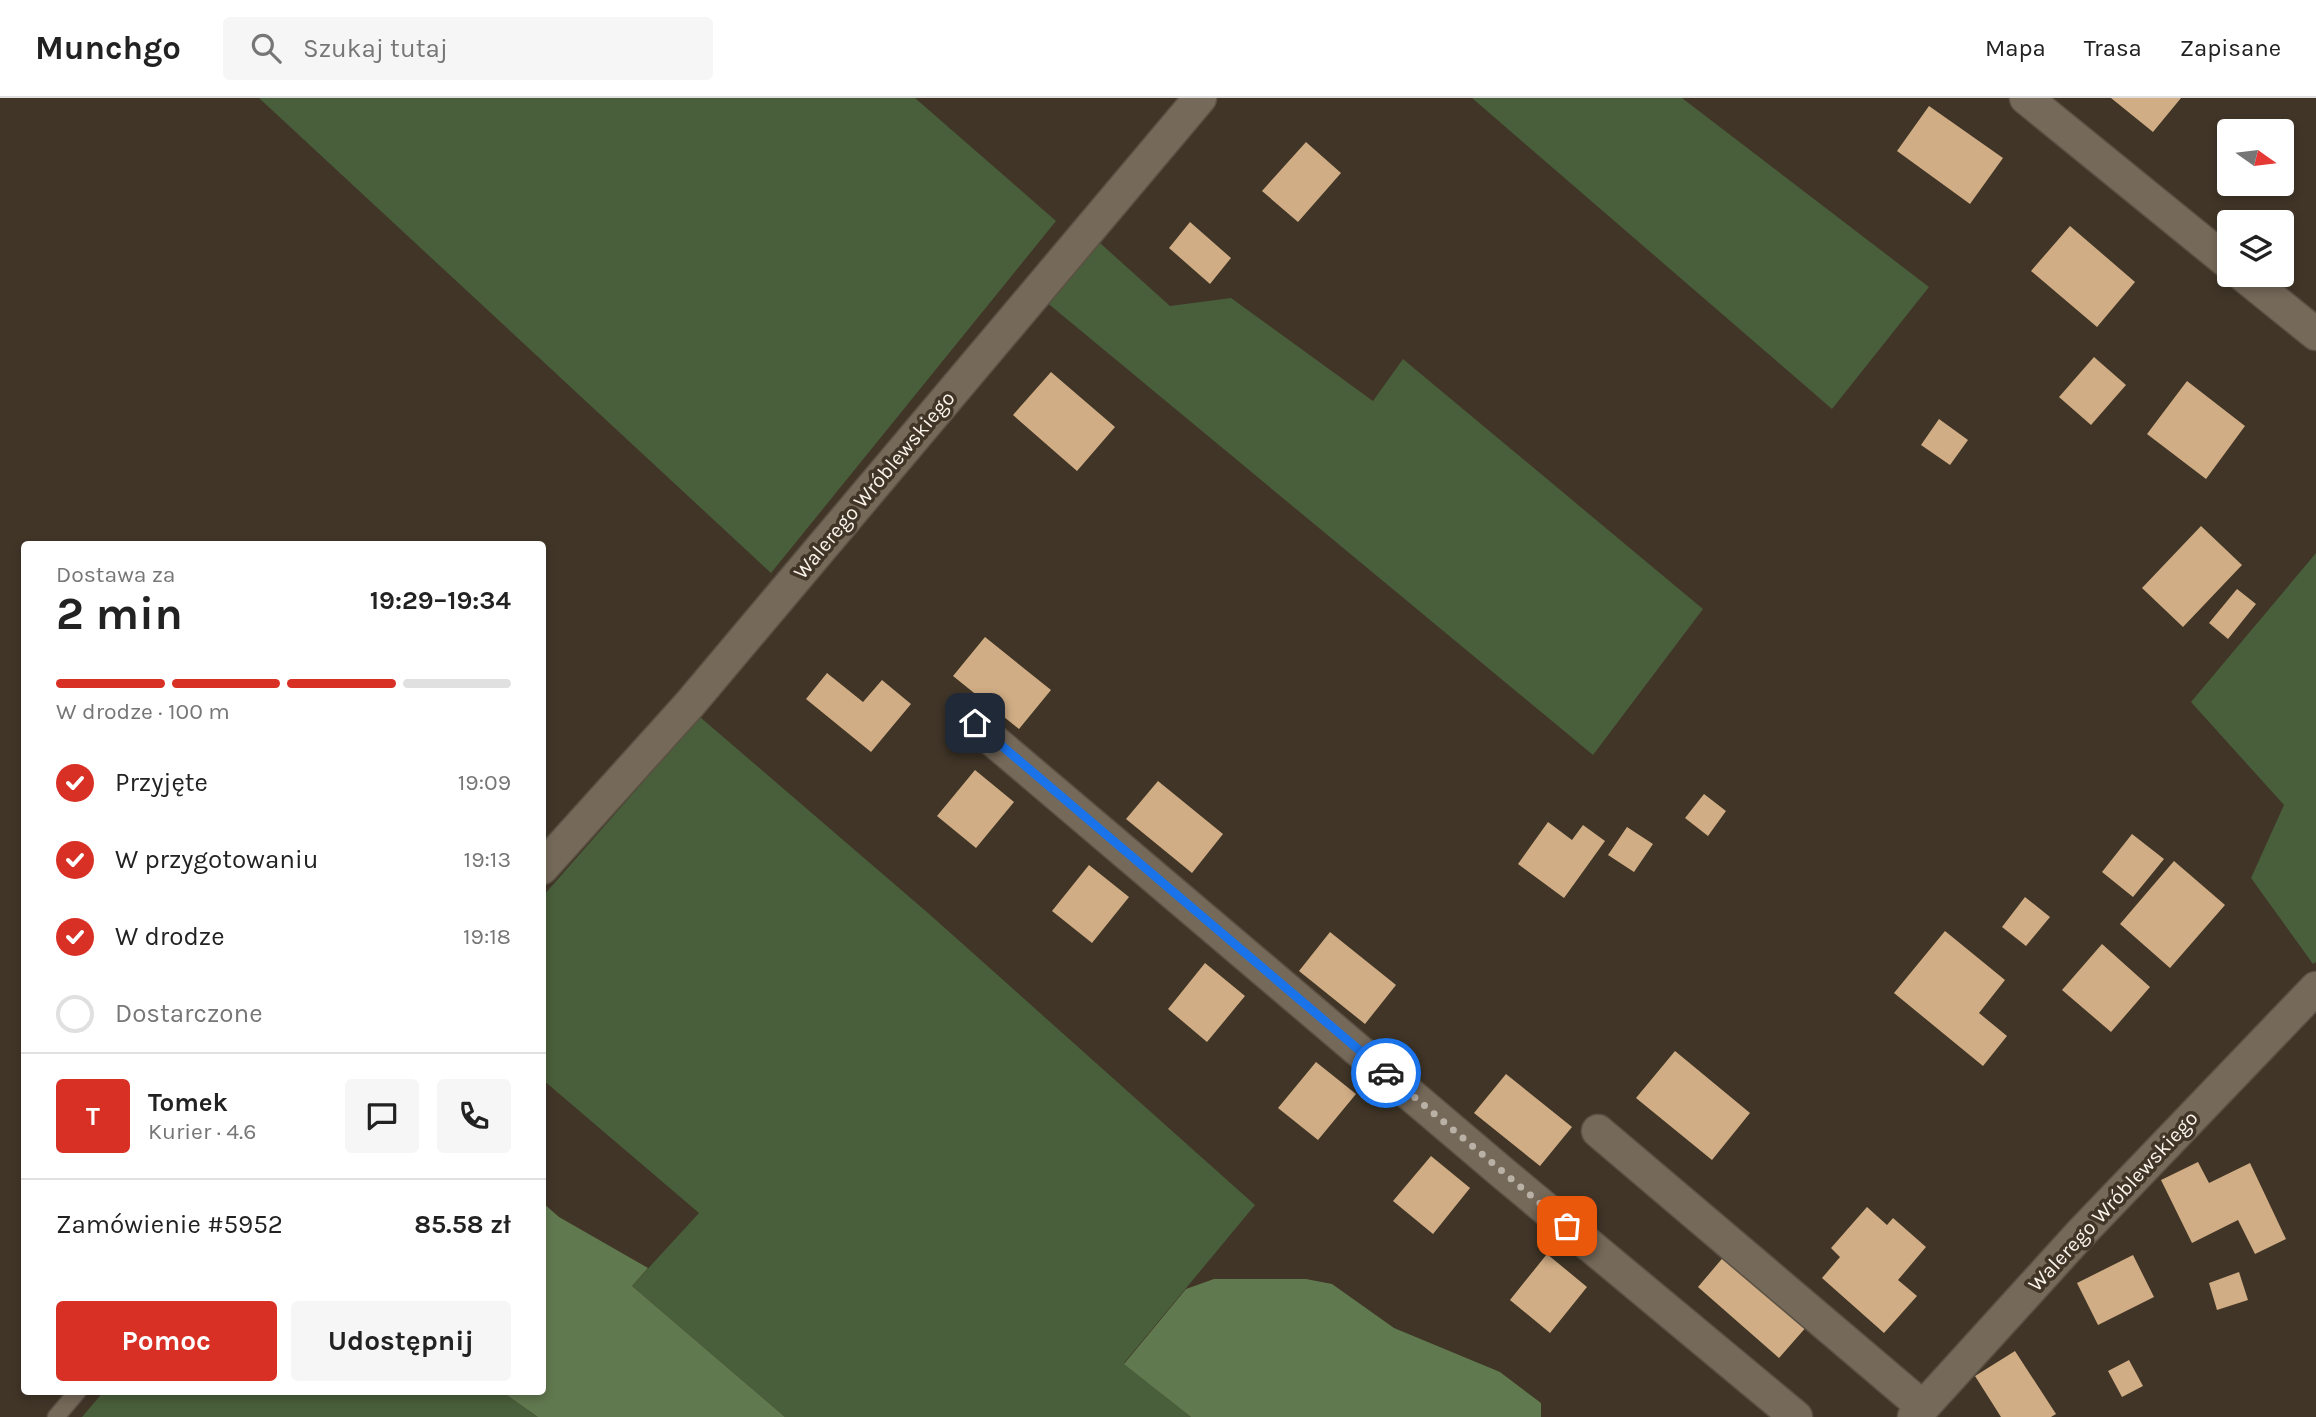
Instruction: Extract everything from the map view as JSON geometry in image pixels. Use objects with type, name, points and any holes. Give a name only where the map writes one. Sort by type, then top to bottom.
[{"type":"street","name":"Walerego Wróblewskiego","points":[[546,864],[689,705],[1200,98]]},
{"type":"street","points":[[2026,98],[2217,253]]},
{"type":"street","points":[[2258,287],[2316,334]]},
{"type":"street","points":[[975,723],[1504,1174],[1796,1417]]},
{"type":"street","name":"Walerego Wróblewskiego","points":[[1919,1412],[2083,1231],[2316,988]]},
{"type":"street","points":[[1598,1131],[1919,1412]]},
{"type":"lane","points":[[56,1417],[75,1395]]},
{"type":"green space","points":[[259,98],[915,98],[1056,221],[771,573]]},
{"type":"green space","points":[[1472,98],[1682,98],[1929,287],[1832,409]]},
{"type":"green space","points":[[1100,243],[1170,306],[1231,298],[1373,401],[1403,359],[1703,609],[1593,755],[1045,301]]},
{"type":"green space","points":[[2316,553],[2316,962],[2313,964],[2251,878],[2284,805],[2191,702]]},
{"type":"green space","points":[[700,717],[928,913],[1255,1205],[1124,1363],[1191,1417],[785,1417],[632,1286],[699,1213],[546,1083],[546,893]]},
{"type":"green space","points":[[546,1206],[559,1217],[648,1268],[632,1286],[785,1417],[538,1417],[507,1395],[546,1395]]},
{"type":"green space","points":[[1214,1279],[1306,1279],[1332,1284],[1394,1328],[1500,1372],[1541,1403],[1541,1417],[1191,1417],[1124,1364],[1186,1289]]},
{"type":"green space","points":[[101,1395],[507,1395],[538,1417],[82,1417]]},
{"type":"building","points":[[2111,98],[2181,98],[2153,132]]},
{"type":"building","points":[[1929,106],[2003,158],[1970,204],[1897,151]]},
{"type":"building","points":[[1306,142],[1341,173],[1298,222],[1262,191]]},
{"type":"building","points":[[1190,222],[1231,258],[1210,284],[1169,248]]},
{"type":"building","points":[[2070,226],[2135,282],[2097,327],[2031,271]]},
{"type":"building","points":[[2094,357],[2126,385],[2091,425],[2059,397]]},
{"type":"building","points":[[1051,372],[1115,427],[1077,471],[1013,415]]},
{"type":"building","points":[[2187,381],[2245,426],[2206,479],[2147,434]]},
{"type":"building","points":[[1939,419],[1968,440],[1950,465],[1921,445]]},
{"type":"building","points":[[2201,526],[2242,565],[2183,627],[2142,588]]},
{"type":"building","points":[[2237,589],[2256,604],[2228,639],[2209,623]]},
{"type":"building","points":[[985,637],[1051,690],[1019,729],[953,676]]},
{"type":"building","points":[[827,673],[863,702],[882,680],[911,704],[871,752],[806,699]]},
{"type":"building","points":[[975,770],[1014,802],[976,848],[937,816]]},
{"type":"building","points":[[1158,781],[1223,834],[1192,873],[1126,819]]},
{"type":"building","points":[[1704,794],[1726,811],[1708,836],[1685,818]]},
{"type":"building","points":[[1548,822],[1572,840],[1583,825],[1605,841],[1564,898],[1518,864]]},
{"type":"building","points":[[1627,827],[1653,844],[1634,872],[1608,855]]},
{"type":"building","points":[[2132,834],[2164,859],[2133,897],[2102,872]]},
{"type":"building","points":[[2174,861],[2225,905],[2170,968],[2120,924]]},
{"type":"building","points":[[1089,865],[1129,897],[1092,943],[1052,911]]},
{"type":"building","points":[[2025,897],[2050,917],[2026,946],[2002,927]]},
{"type":"building","points":[[1945,931],[2005,980],[1979,1013],[2007,1036],[1983,1066],[1894,993]]},
{"type":"building","points":[[1330,932],[1396,985],[1365,1024],[1299,971]]},
{"type":"building","points":[[2102,944],[2150,987],[2111,1032],[2062,990]]},
{"type":"building","points":[[1205,963],[1245,996],[1207,1042],[1168,1009]]},
{"type":"building","points":[[1675,1051],[1750,1113],[1712,1160],[1636,1098]]},
{"type":"building","points":[[1316,1062],[1356,1094],[1318,1140],[1278,1108]]},
{"type":"building","points":[[1506,1074],[1572,1127],[1540,1166],[1474,1113]]},
{"type":"building","points":[[1431,1156],[1470,1188],[1433,1234],[1393,1201]]},
{"type":"building","points":[[2198,1162],[2209,1183],[2250,1163],[2286,1239],[2255,1254],[2238,1220],[2192,1243],[2161,1180]]},
{"type":"building","points":[[1867,1207],[1887,1225],[1893,1218],[1926,1247],[1898,1280],[1917,1296],[1884,1333],[1822,1278],[1840,1257],[1831,1248]]},
{"type":"building","points":[[1547,1254],[1587,1287],[1550,1333],[1510,1300]]},
{"type":"building","points":[[1726,1254],[1808,1325],[1779,1358],[1698,1287]]},
{"type":"building","points":[[2133,1255],[2154,1297],[2098,1325],[2077,1283]]},
{"type":"building","points":[[2239,1272],[2248,1300],[2217,1310],[2209,1283]]},
{"type":"building","points":[[2015,1351],[2056,1414],[2051,1417],[2001,1417],[1975,1376]]},
{"type":"building","points":[[2129,1360],[2143,1386],[2122,1397],[2108,1371]]},
{"type":"way so far","points":[[1386,1073],[1567,1226]]},
{"type":"route","points":[[975,723],[1386,1073]]}]
